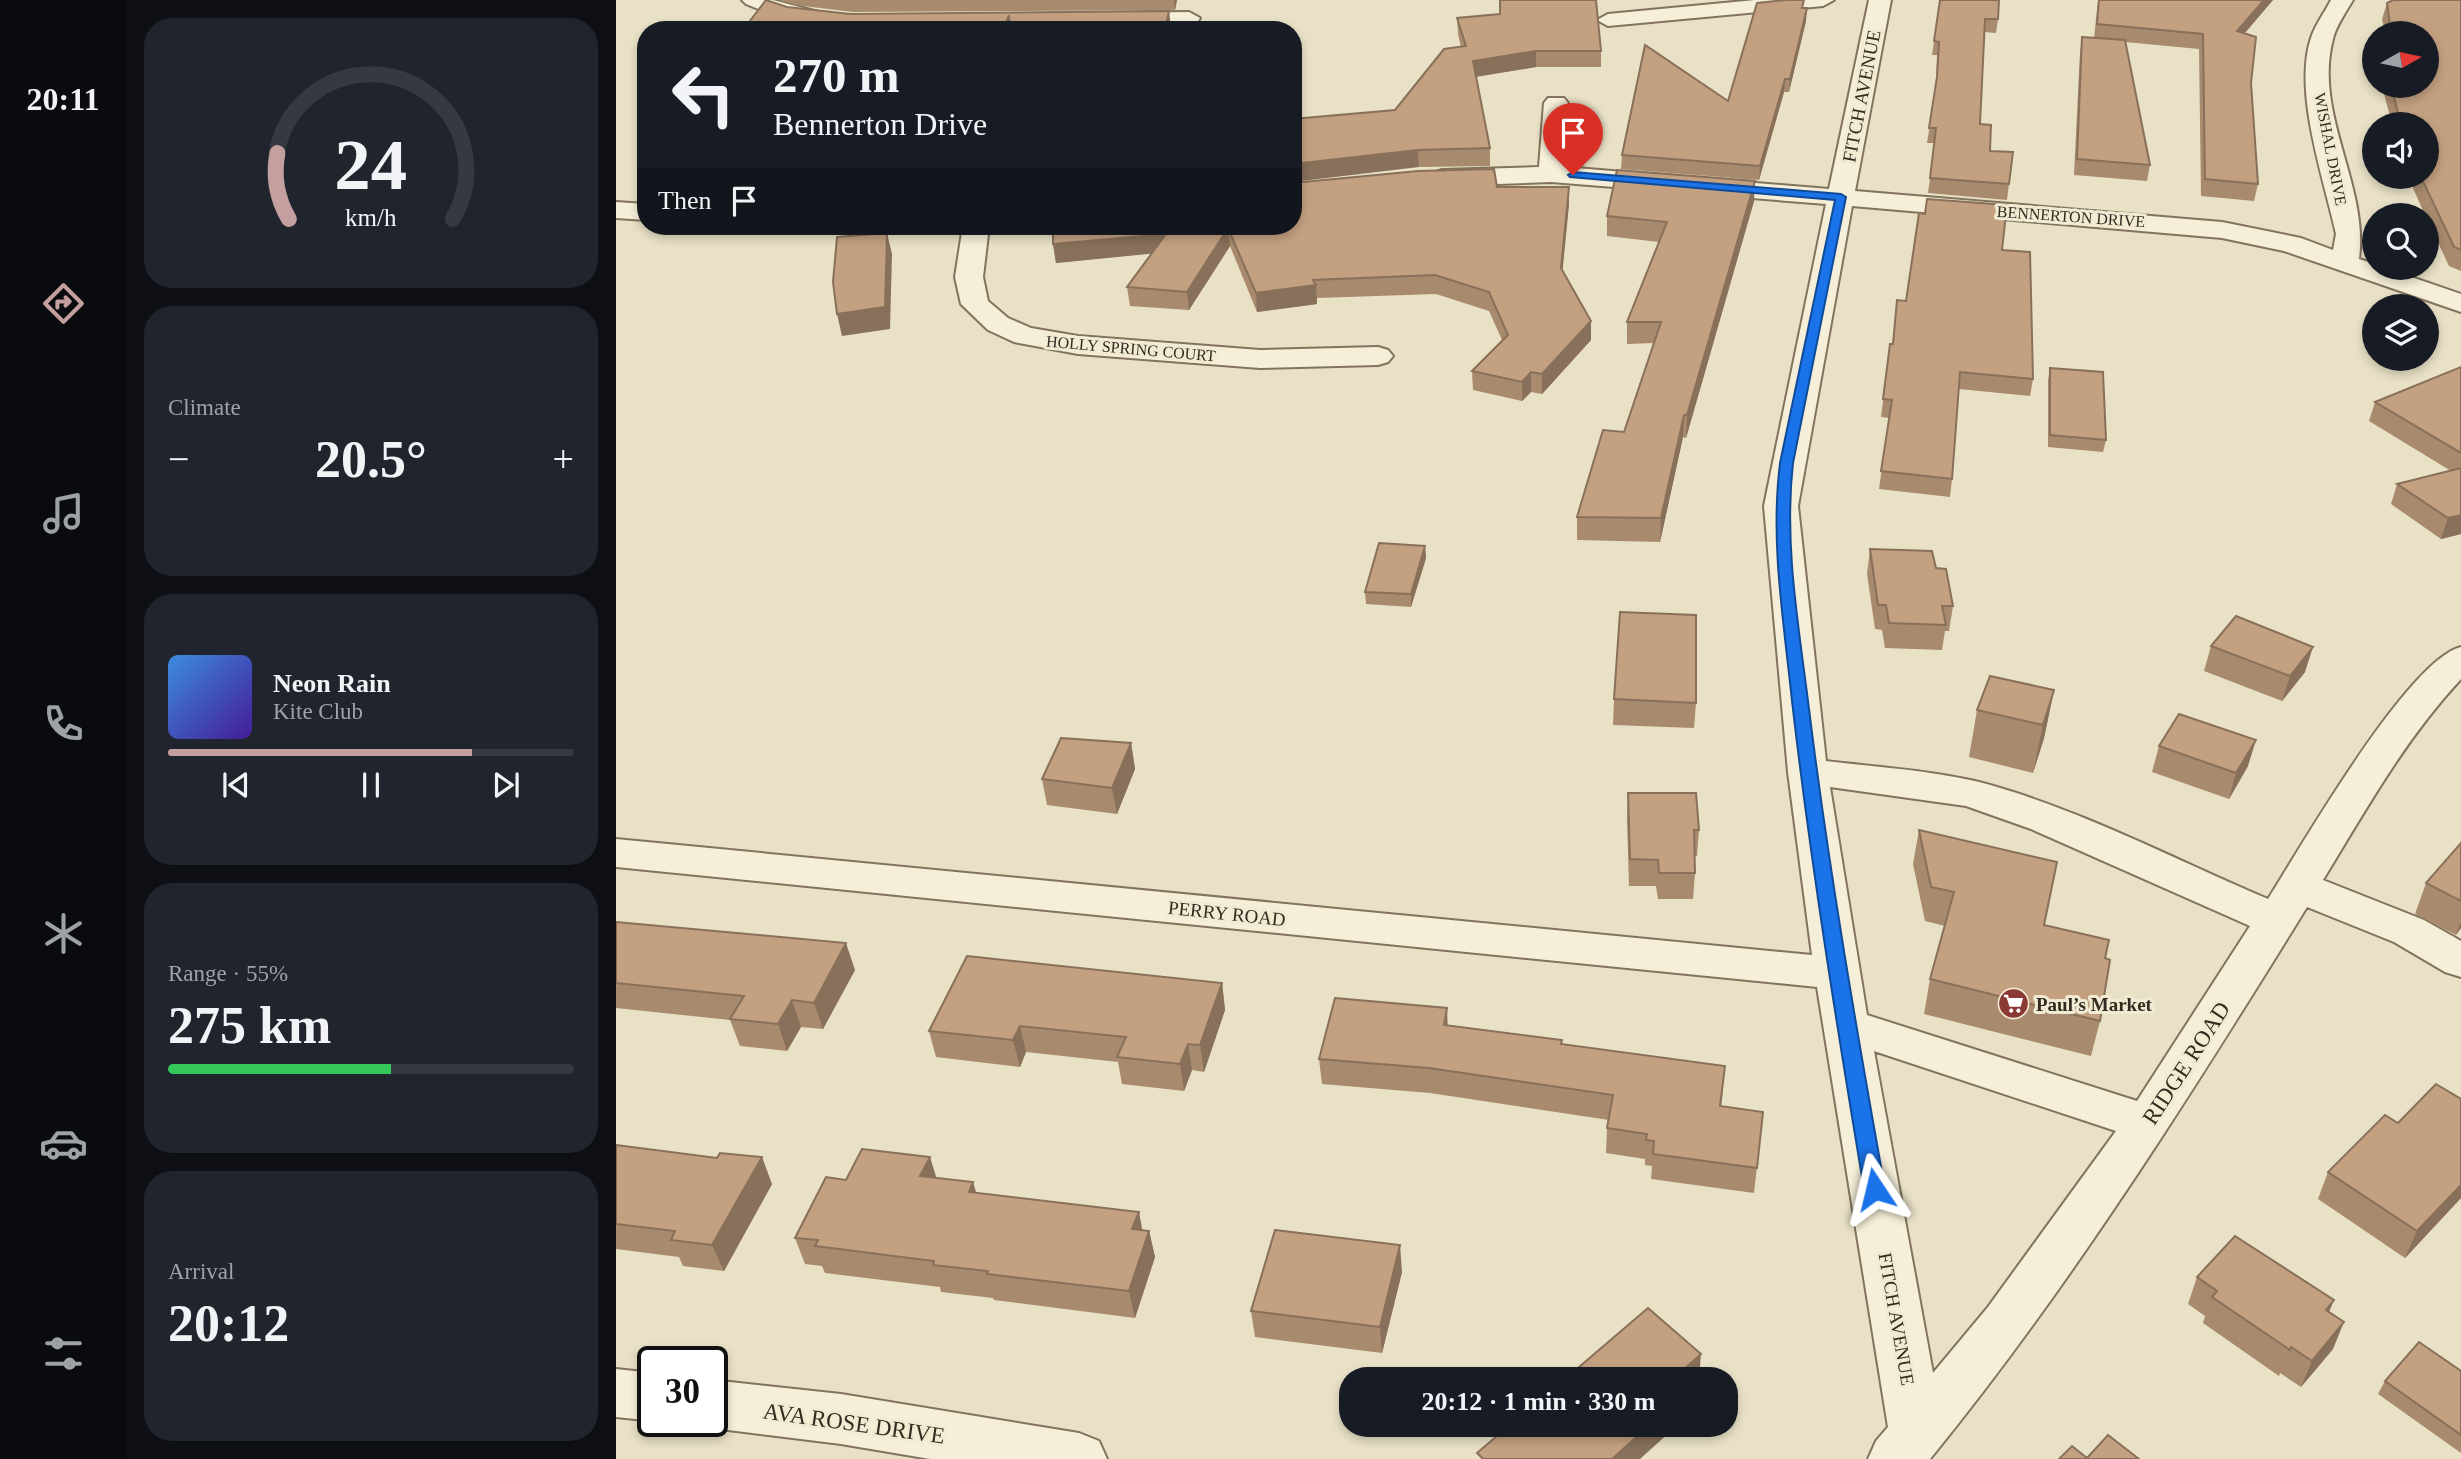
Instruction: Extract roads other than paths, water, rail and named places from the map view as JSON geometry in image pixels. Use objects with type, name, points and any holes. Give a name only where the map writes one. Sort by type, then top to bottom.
[{"type":"street","points":[[753,0],[791,14],[832,19]]},
{"type":"street","points":[[1608,20],[1823,0]]},
{"type":"street","name":"FITCH AVENUE","points":[[1880,0],[1787,463],[1781,506],[1808,772],[1907,1448]]},
{"type":"street","name":"WISHAL DRIVE","points":[[2342,0],[2322,38],[2318,68],[2319,102],[2349,234],[2345,261]]},
{"type":"street","points":[[1091,19],[1189,18]]},
{"type":"street","points":[[1551,174],[1556,103]]},
{"type":"street","name":"BENNERTON DRIVE","points":[[1419,178],[1551,174],[2222,230],[2291,244],[2461,304]]},
{"type":"street","points":[[616,210],[637,211]]},
{"type":"street","name":"HOLLY SPRING COURT","points":[[975,235],[969,277],[975,304],[998,324],[1024,336],[1078,345],[1260,359],[1378,356]]},
{"type":"street","name":"RIDGE ROAD","points":[[1907,1448],[2007,1323],[2148,1124],[2385,748],[2427,693],[2461,657]]},
{"type":"street","points":[[1808,772],[1926,785],[1973,794],[2288,904],[2409,932],[2461,961]]},
{"type":"street","name":"PERRY ROAD","points":[[616,853],[1838,973]]},
{"type":"street","points":[[1846,1024],[2148,1124]]},
{"type":"street","points":[[616,1393],[637,1395]]},
{"type":"street","name":"AVA ROSE DRIVE","points":[[728,1406],[841,1419],[1079,1459]]},
{"type":"place","name":"Paul’s Market","points":[[2013,1004]]}]
